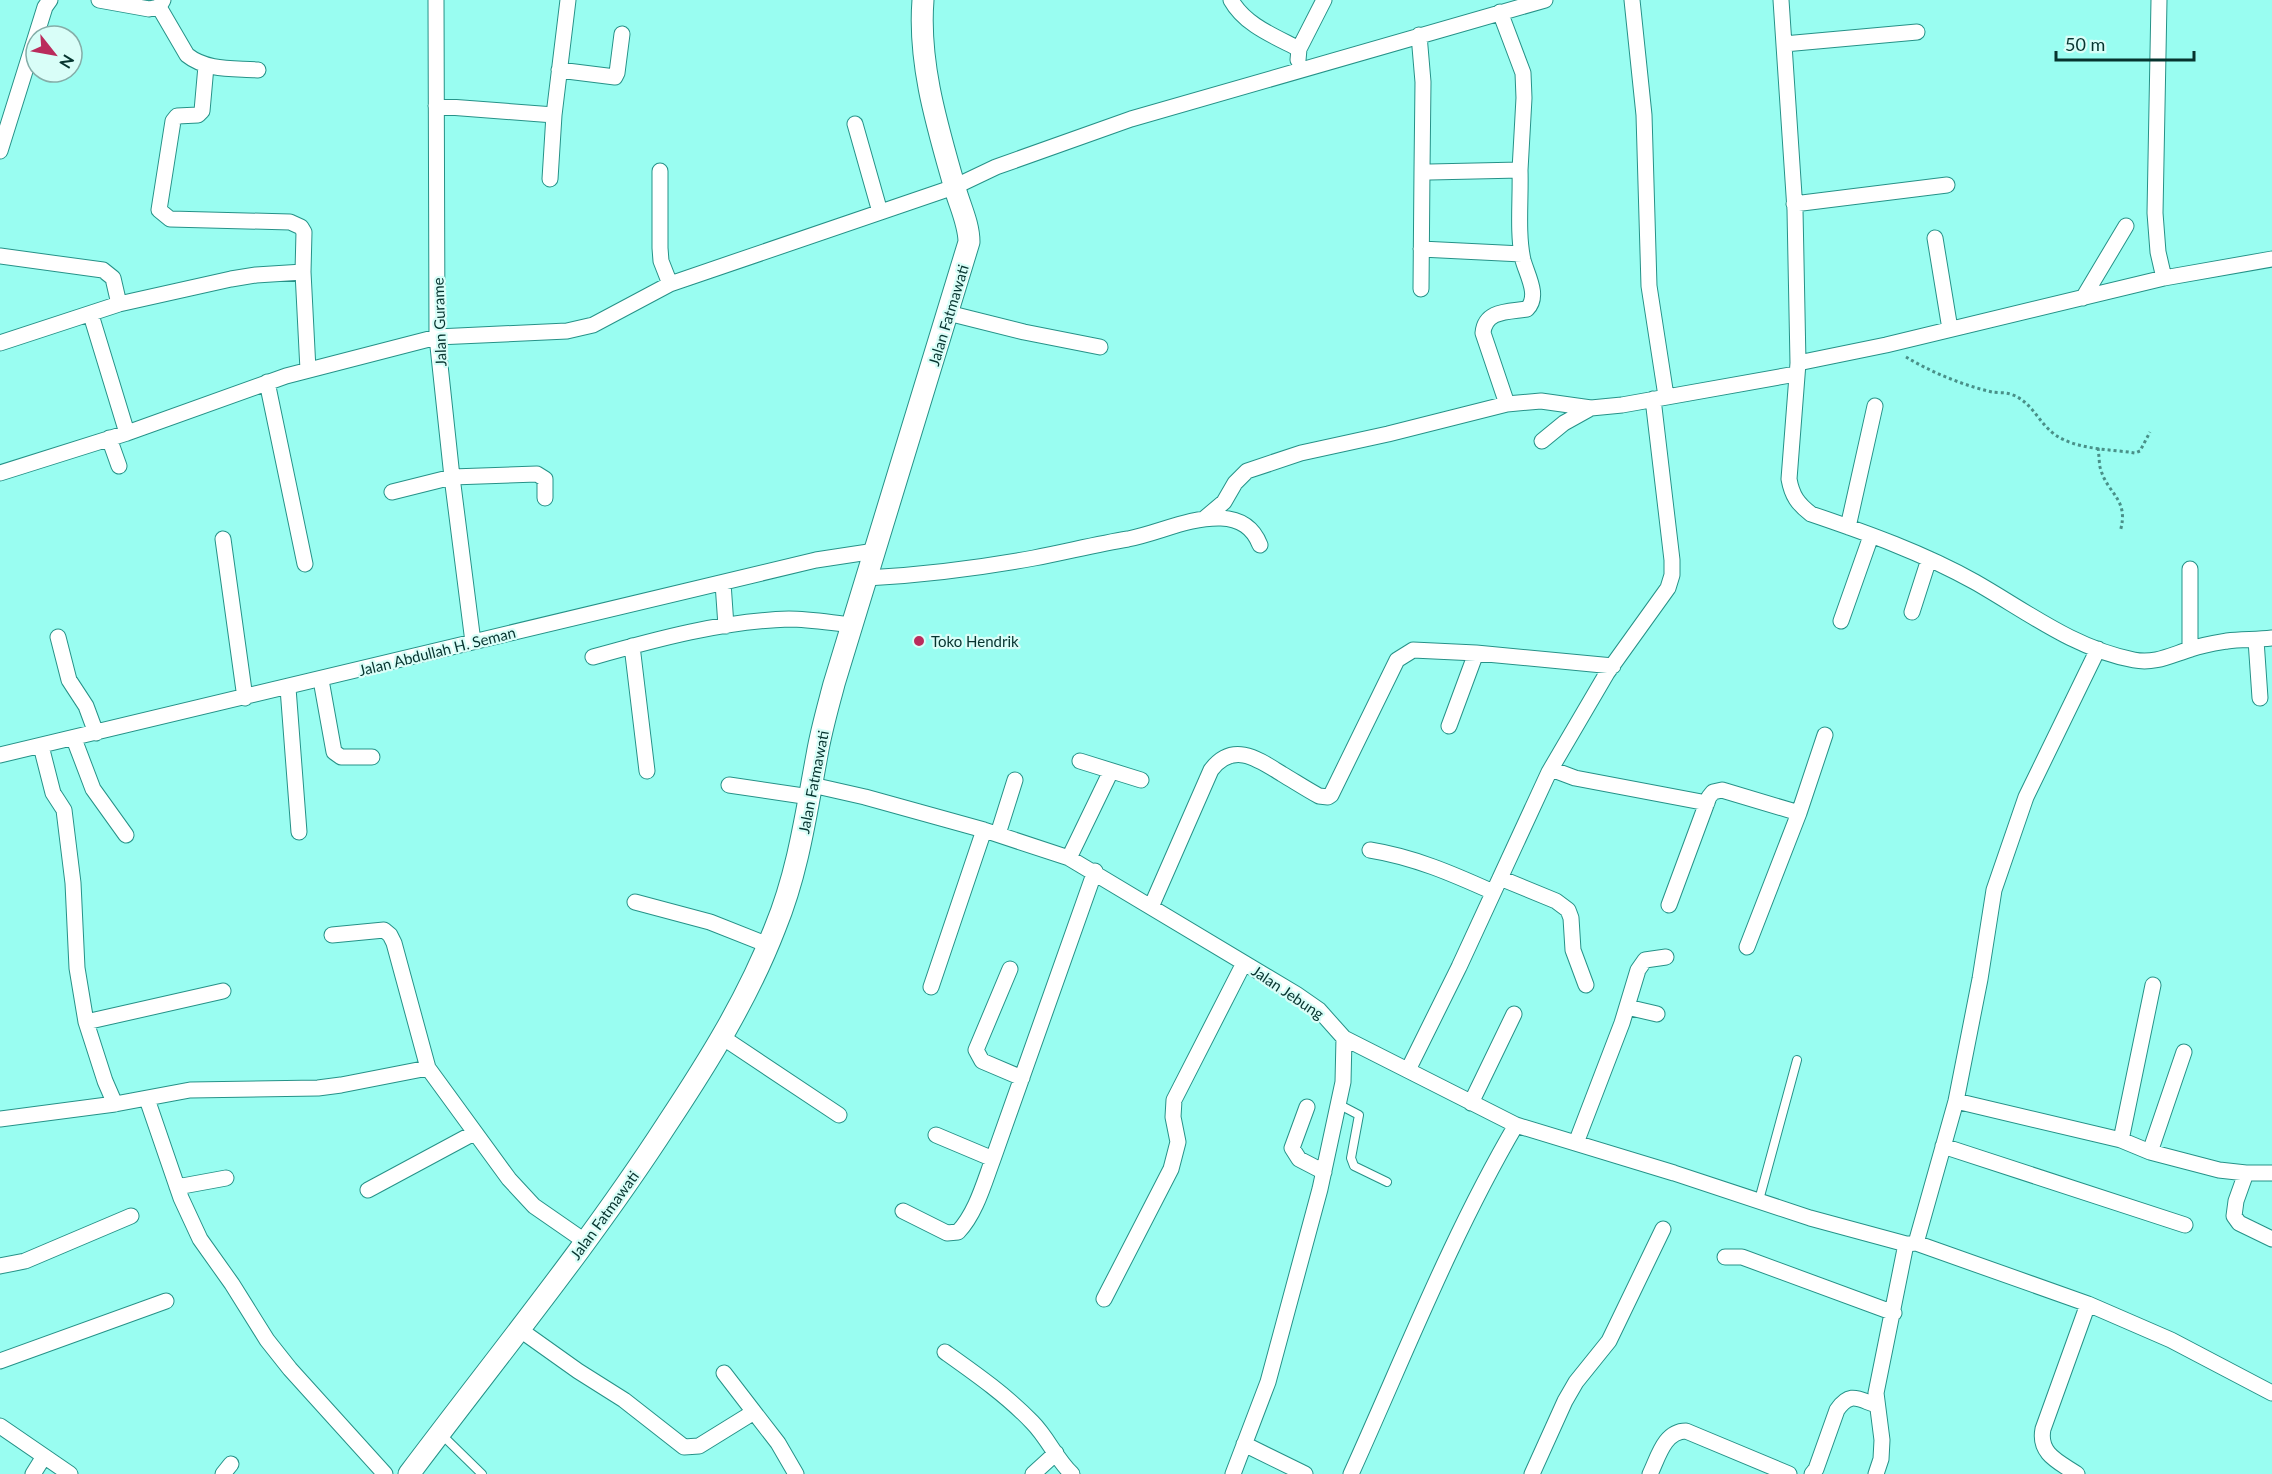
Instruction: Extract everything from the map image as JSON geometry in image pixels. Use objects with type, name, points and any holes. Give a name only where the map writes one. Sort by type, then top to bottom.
[{"type":"street","points":[[0,151],[45,7],[50,0]]},
{"type":"street","points":[[99,0],[149,9],[161,3],[187,55],[206,66],[258,70]]},
{"type":"street","name":"Jalan Gurame","points":[[436,0],[437,337],[473,642]]},
{"type":"street","points":[[550,179],[554,115],[568,0]]},
{"type":"street","name":"Jalan Fatmawati","points":[[409,1474],[585,1242],[640,1165],[722,1037],[768,945],[787,897],[805,826],[821,733],[969,242],[969,233],[954,187],[932,102],[924,55],[923,0]]},
{"type":"street","points":[[1231,0],[1238,12],[1259,28],[1299,49]]},
{"type":"street","points":[[1296,71],[1299,49],[1324,0]]},
{"type":"street","points":[[0,473],[127,433],[267,382],[437,337],[580,329],[593,325],[670,284],[954,187],[996,167],[1131,119],[1545,0]]},
{"type":"street","points":[[1407,1070],[1551,769],[1613,666],[1661,600],[1672,575],[1648,286],[1644,115],[1632,0]]},
{"type":"street","points":[[1781,0],[1794,204],[1797,369],[1789,479],[1792,494],[1800,506],[1811,514],[1929,559],[1975,582],[2038,621],[2098,649],[2135,660],[2156,661],[2190,649],[2228,641],[2264,639],[2260,698]]},
{"type":"street","points":[[2158,0],[2156,213],[2158,252],[2164,278]]},
{"type":"street","points":[[1500,12],[1523,73],[1520,170],[1522,254],[1533,294],[1527,309],[1491,316],[1487,319],[1483,329],[1507,404]]},
{"type":"street","points":[[1784,44],[1917,32]]},
{"type":"street","points":[[559,70],[615,77],[622,34]]},
{"type":"street","points":[[1419,35],[1424,82],[1421,289]]},
{"type":"street","points":[[206,66],[202,111],[198,115],[177,116],[173,121],[159,210],[170,219],[295,223],[304,232],[303,272],[308,370]]},
{"type":"street","points":[[436,106],[554,115]]},
{"type":"street","points":[[855,124],[880,212]]},
{"type":"street","points":[[1422,170],[1430,172],[1520,170]]},
{"type":"street","points":[[660,171],[660,248],[670,284]]},
{"type":"street","points":[[1794,204],[1947,185]]},
{"type":"street","points":[[2083,298],[2127,226]]},
{"type":"street","points":[[1935,238],[1950,329]]},
{"type":"street","points":[[1421,249],[1522,254]]},
{"type":"street","points":[[0,256],[103,270],[113,278],[119,304]]},
{"type":"street","points":[[1205,518],[1224,502],[1235,483],[1246,471],[1301,453],[1507,404],[1541,401],[1591,408],[1659,398],[1797,369],[1950,329],[2164,278],[2272,259]]},
{"type":"street","points":[[0,343],[119,304],[231,279],[303,272]]},
{"type":"street","points":[[948,313],[1024,332],[1100,347]]},
{"type":"street","points":[[91,315],[127,433]]},
{"type":"street","points":[[267,382],[305,564]]},
{"type":"street","points":[[1848,527],[1875,406]]},
{"type":"street","points":[[1542,441],[1564,423],[1591,408]]},
{"type":"street","points":[[109,438],[119,466]]},
{"type":"street","points":[[392,492],[452,477],[537,474],[546,483],[545,498]]},
{"type":"street","points":[[867,578],[924,574],[1034,558],[1131,539],[1205,518],[1234,520],[1244,524],[1256,536],[1260,544]]},
{"type":"street","points":[[1841,621],[1871,536]]},
{"type":"street","points":[[223,539],[245,698]]},
{"type":"street","name":"Jalan Abdullah H. Seman","points":[[0,755],[816,560],[875,551]]},
{"type":"street","points":[[1912,612],[1929,559]]},
{"type":"street","points":[[2190,569],[2190,649]]},
{"type":"street","points":[[723,583],[726,626]]},
{"type":"street","points":[[593,657],[632,646],[747,622],[791,619],[853,625]]},
{"type":"street","points":[[58,637],[69,680],[86,706],[96,733]]},
{"type":"street","points":[[632,646],[647,771]]},
{"type":"street","points":[[1876,1474],[1881,1458],[1882,1440],[1876,1393],[1911,1244],[1956,1101],[1980,979],[1994,890],[2026,797],[2098,649]]},
{"type":"street","points":[[1151,907],[1216,762],[1229,756],[1245,754],[1260,760],[1319,796],[1328,797],[1335,790],[1397,660],[1402,655],[1413,650],[1476,653],[1613,666]]},
{"type":"street","points":[[1449,726],[1476,653]]},
{"type":"street","points":[[321,680],[334,752],[341,757],[372,757]]},
{"type":"street","points":[[288,688],[299,832]]},
{"type":"street","points":[[1748,947],[1826,735]]},
{"type":"street","points":[[74,738],[93,789],[126,835]]},
{"type":"street","points":[[41,746],[53,793],[64,810],[74,884],[77,968],[86,1022],[115,1104]]},
{"type":"street","points":[[1080,761],[1141,780]]},
{"type":"street","points":[[1551,769],[1575,778],[1707,803]]},
{"type":"street","points":[[1069,858],[1112,771]]},
{"type":"street","points":[[931,987],[991,832],[1015,780]]},
{"type":"street","name":"Jalan Jebung","points":[[729,785],[864,797],[991,832],[1069,858],[1095,871],[1319,1010],[1344,1038]]},
{"type":"street","points":[[1669,905],[1713,792],[1722,790],[1799,813]]},
{"type":"street","points":[[1370,850],[1392,854],[1556,901],[1568,910],[1571,918],[1573,950],[1586,985]]},
{"type":"street","points":[[903,1210],[947,1233],[958,1232],[966,1222],[993,1159],[1095,871]]},
{"type":"street","points":[[635,902],[710,922],[768,945]]},
{"type":"street","points":[[332,935],[380,930],[390,935],[428,1068],[509,1179],[534,1206],[585,1242]]},
{"type":"street","points":[[1576,1143],[1641,964],[1650,958],[1666,957]]},
{"type":"street","points":[[1104,1299],[1171,1169],[1178,1142],[1173,1117],[1174,1100],[1244,963]]},
{"type":"street","points":[[1010,969],[976,1050],[982,1060],[1022,1078]]},
{"type":"street","points":[[2121,1140],[2153,985]]},
{"type":"street","points":[[86,1022],[222,991]]},
{"type":"street","points":[[1627,1006],[1642,1012],[1657,1014]]},
{"type":"street","points":[[1471,1102],[1514,1014]]},
{"type":"street","points":[[722,1037],[839,1115]]},
{"type":"street","points":[[1233,1474],[1268,1382],[1324,1172],[1343,1082],[1344,1038],[1516,1125],[1810,1218],[1911,1244],[2088,1304],[2171,1340],[2272,1393]]},
{"type":"street","points":[[2150,1152],[2184,1052]]},
{"type":"street","points":[[0,1119],[115,1104],[190,1090],[318,1088],[428,1068]]},
{"type":"street","points":[[147,1099],[177,1187],[200,1239],[267,1340],[290,1369],[385,1474]]},
{"type":"street","points":[[1956,1101],[2121,1140],[2150,1152],[2219,1170],[2272,1173]]},
{"type":"street","points":[[1307,1107],[1292,1148],[1299,1159],[1324,1172]]},
{"type":"street","points":[[1351,1474],[1463,1224],[1492,1166],[1516,1125]]},
{"type":"street","points":[[368,1190],[474,1133]]},
{"type":"street","points":[[936,1135],[993,1159]]},
{"type":"street","points":[[1943,1146],[2185,1226]]},
{"type":"street","points":[[2246,1173],[2236,1201],[2234,1216],[2239,1223],[2272,1239]]},
{"type":"street","points":[[177,1187],[226,1178]]},
{"type":"street","points":[[0,1266],[25,1261],[131,1216]]},
{"type":"street","points":[[1532,1474],[1565,1401],[1576,1382],[1609,1341],[1663,1230]]},
{"type":"street","points":[[1725,1257],[1742,1257],[1894,1313]]},
{"type":"street","points":[[0,1361],[166,1301]]},
{"type":"street","points":[[2077,1474],[2047,1452],[2041,1439],[2088,1304]]},
{"type":"street","points":[[519,1329],[624,1400],[684,1447],[699,1446],[754,1412]]},
{"type":"street","points":[[945,1352],[999,1391],[1033,1422],[1046,1437],[1063,1466],[1072,1474]]},
{"type":"street","points":[[724,1373],[778,1443],[796,1474]]},
{"type":"street","points":[[1812,1474],[1843,1402],[1855,1397],[1876,1405]]},
{"type":"street","points":[[0,1426],[43,1458],[70,1474]]},
{"type":"street","points":[[1650,1474],[1668,1439],[1678,1431],[1686,1431],[1789,1474]]},
{"type":"street","points":[[1244,1444],[1305,1474]]},
{"type":"street","points":[[1033,1474],[1056,1454]]},
{"type":"street","points":[[33,1474],[43,1458]]},
{"type":"lane","points":[[1759,1200],[1797,1060]]},
{"type":"lane","points":[[1338,1104],[1355,1111],[1360,1118],[1351,1158],[1354,1166],[1388,1182]]},
{"type":"lane","points":[[440,1433],[482,1474]]},
{"type":"path","points":[[1886,345],[1920,366],[1951,379],[1992,392],[2011,394],[2029,406],[2054,434],[2083,446],[2135,453],[2140,451],[2150,432]]},
{"type":"path","points":[[2098,448],[2100,468],[2123,507],[2120,532]]},
{"type":"place","name":"Toko Hendrik","points":[[919,641]]}]
